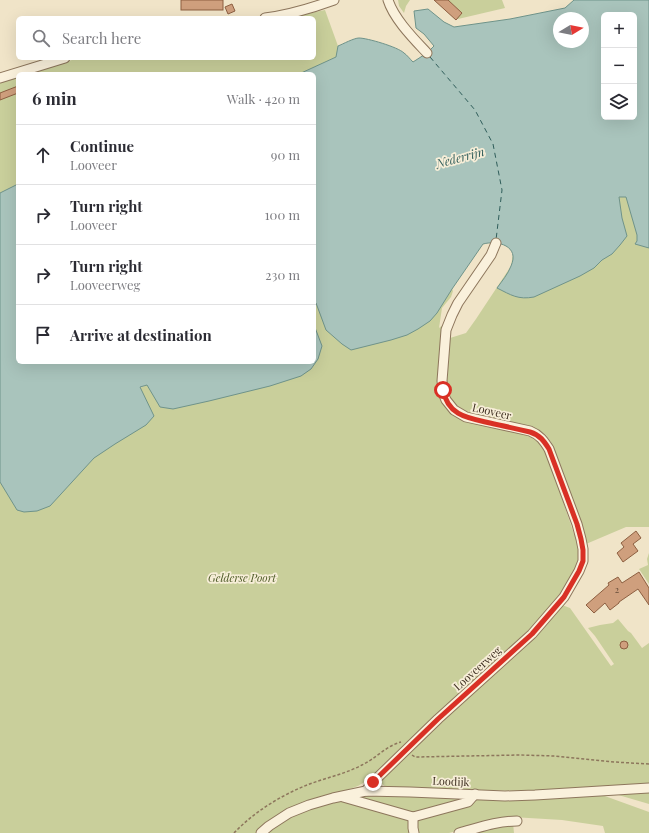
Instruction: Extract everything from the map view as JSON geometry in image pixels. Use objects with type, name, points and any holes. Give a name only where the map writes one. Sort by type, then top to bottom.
[{"type":"street","points":[[281,16],[334,0]]},
{"type":"street","points":[[388,0],[404,27],[427,53]]},
{"type":"street","points":[[20,72],[58,60]]},
{"type":"street","points":[[0,78],[16,73]]},
{"type":"street","name":"Looveer","points":[[496,243],[491,255],[458,303],[446,330],[442,381],[446,400],[454,410],[466,417],[530,432],[536,434],[542,439],[549,449],[577,524],[583,550]]},
{"type":"street","name":"Looveerweg","points":[[366,791],[405,746],[438,719],[532,634],[564,597],[579,571],[583,561],[583,550]]},
{"type":"street","name":"Loodijk","points":[[261,833],[289,813],[309,805],[366,791],[535,796],[649,788]]},
{"type":"street","points":[[342,796],[413,817],[468,802],[475,794]]},
{"type":"street","points":[[413,817],[414,833]]},
{"type":"street","points":[[459,833],[494,824],[516,821]]},
{"type":"path","points":[[234,833],[245,821],[286,794],[363,765],[397,743],[405,746],[415,757],[520,755],[555,756],[649,764]]},
{"type":"green space","points":[[398,0],[410,0],[404,13],[399,6]]},
{"type":"green space","points":[[434,0],[502,0],[505,8],[458,19],[451,15]]},
{"type":"green space","points":[[325,10],[338,46],[337,57],[303,72],[34,72],[72,60],[316,60],[316,16],[295,16]]},
{"type":"green space","points":[[16,78],[16,249],[0,259],[0,83]]},
{"type":"green space","points":[[649,190],[649,527],[626,527],[586,544],[576,509],[551,442],[546,435],[537,429],[527,426],[475,415],[459,408],[454,404],[449,396],[447,381],[450,338],[466,333],[511,266],[513,254],[619,196]]},
{"type":"green space","name":"Gelderse Poort","points":[[452,289],[453,291],[451,297],[442,308],[439,328],[444,324],[439,388],[461,418],[507,431],[525,434],[535,438],[544,445],[579,546],[579,559],[577,566],[555,604],[532,629],[406,743],[368,780],[358,786],[338,793],[261,829],[256,833],[0,833],[0,464],[140,388],[189,364],[316,364],[316,303]]},
{"type":"green space","points":[[649,553],[649,584],[639,569],[648,565],[647,559]]},
{"type":"green space","points":[[562,605],[570,608],[611,666],[614,664],[588,628],[613,623],[618,619],[642,648],[649,643],[649,783],[602,788],[521,791],[386,787],[382,784],[382,778]]},
{"type":"green space","points":[[649,791],[649,804],[615,794]]},
{"type":"green space","points":[[356,795],[468,797],[411,813],[354,797]]},
{"type":"green space","points":[[602,795],[649,812],[649,833],[605,833],[603,826],[562,820],[512,817],[449,833],[416,833],[417,818],[479,798]]},
{"type":"green space","points":[[338,799],[408,818],[411,833],[266,833],[291,817],[308,809]]},
{"type":"green space","points":[[513,823],[514,833],[472,833]]},
{"type":"water","name":"Nederrijn","points":[[574,0],[649,0],[649,248],[635,244],[637,241],[637,235],[626,197],[619,197],[622,218],[627,236],[612,254],[602,260],[594,268],[580,276],[534,297],[523,298],[515,296],[497,288],[507,275],[511,266],[513,254],[510,249],[501,244],[483,244],[437,313],[430,321],[407,335],[351,350],[326,330],[316,303],[316,72],[303,72],[336,57],[338,46],[359,38],[375,41],[396,48],[413,62],[427,53],[434,46],[424,34],[416,28],[414,11],[428,9],[444,22],[454,27],[510,19],[565,8]]},
{"type":"water","points":[[16,185],[16,364],[314,364],[311,369],[301,376],[270,386],[173,409],[160,407],[147,385],[140,387],[154,416],[146,425],[94,458],[50,506],[37,511],[24,512],[17,510],[0,482],[0,193]]},
{"type":"water","points":[[316,330],[322,346],[316,362]]},
{"type":"building","points":[[181,0],[223,0],[223,10],[181,10]]},
{"type":"building","points":[[434,0],[448,0],[462,13],[456,20]]},
{"type":"building","points":[[232,4],[235,11],[228,14],[225,7]]},
{"type":"building","points":[[16,87],[16,94],[0,100],[0,93]]},
{"type":"building","points":[[636,531],[641,538],[633,544],[638,551],[623,562],[617,553],[624,547],[621,543]]},
{"type":"building","points":[[639,572],[649,588],[649,605],[638,589],[610,610],[605,603],[594,613],[586,605],[609,585],[608,583],[618,577],[622,583]]},
{"type":"building","points":[[622,641],[626,641],[628,645],[626,649],[622,649],[620,647],[620,643]]},
{"type":"ferry route","points":[[430,57],[475,110],[493,144],[502,190],[496,240]]},
{"type":"route","points":[[373,782],[438,719],[532,634],[564,597],[583,561],[583,550],[577,524],[549,449],[542,439],[536,434],[530,432],[466,417],[450,406],[446,400],[443,390]]}]
